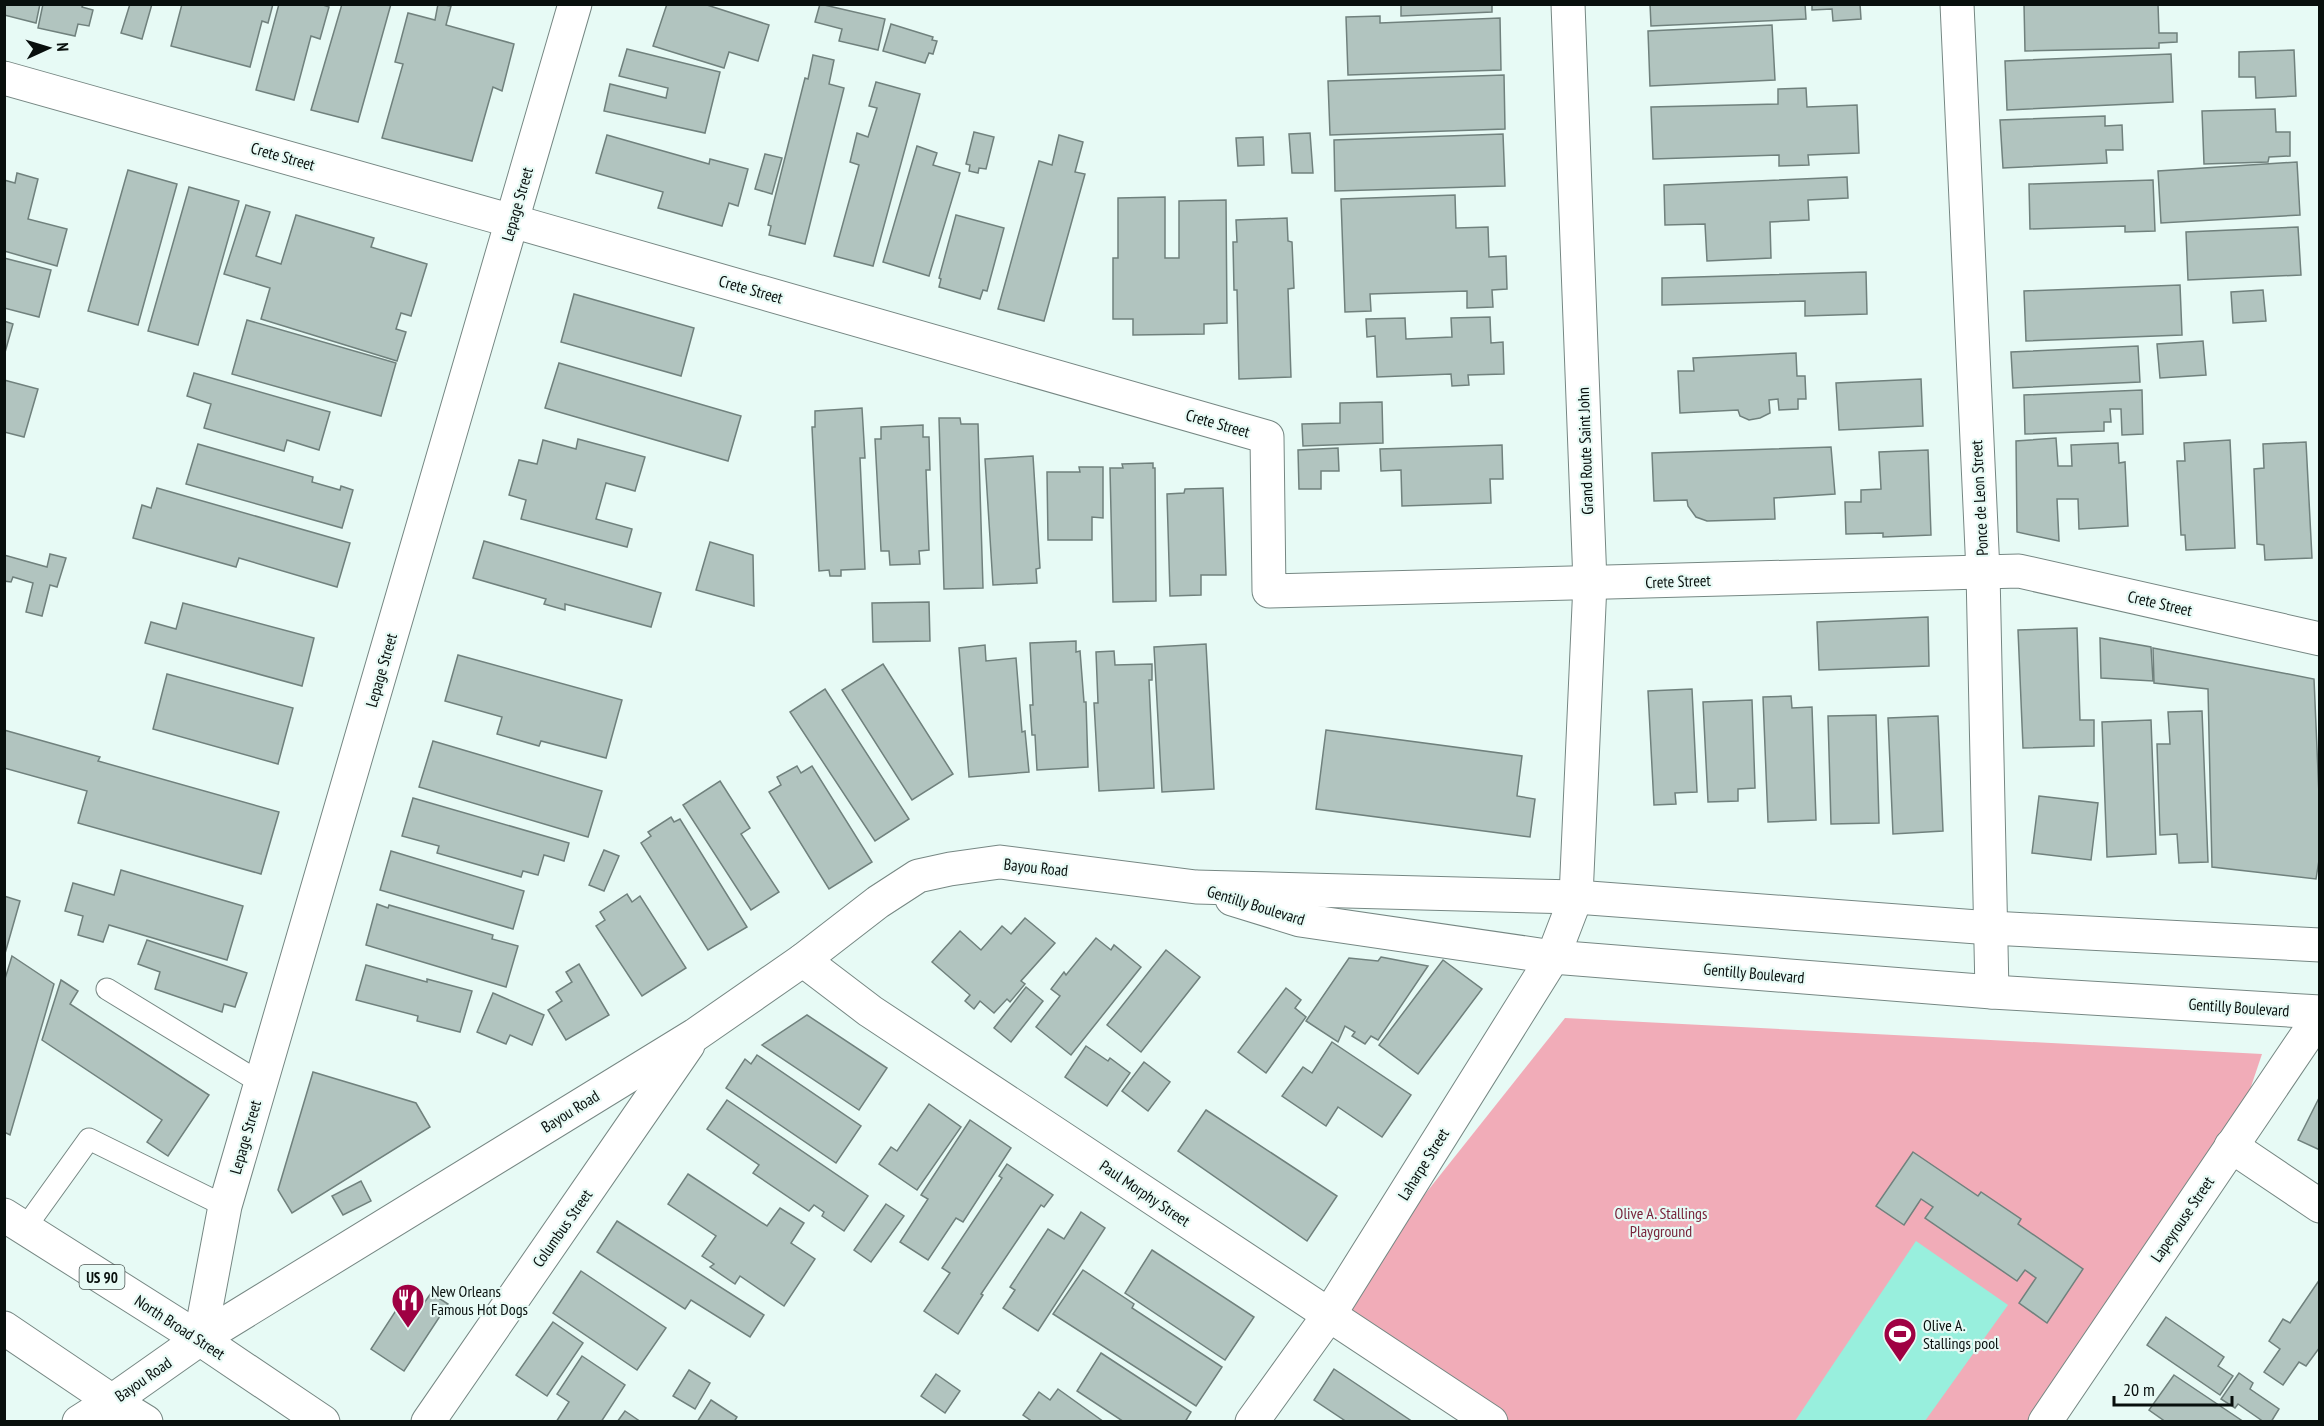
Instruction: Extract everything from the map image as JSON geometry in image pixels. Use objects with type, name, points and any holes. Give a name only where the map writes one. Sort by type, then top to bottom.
[{"type":"street","name":"Lepage Street","points":[[200,1339],[225,1206],[575,4]]},
{"type":"street","name":"Grand Route Saint John","points":[[1568,4],[1590,583],[1576,897]]},
{"type":"street","name":"Ponce de Leon Street","points":[[1957,4],[1983,572],[1992,992]]},
{"type":"street","name":"Crete Street","points":[[4,78],[1267,437],[1269,591],[2019,571],[2319,639]]},
{"type":"street","name":"Bayou Road","points":[[79,1422],[200,1339],[695,1035],[803,960],[878,902],[918,876],[1000,862],[1077,871]]},
{"type":"street","name":"Gentilly Boulevard","points":[[1077,871],[1196,887],[1576,897],[1990,928],[2319,945]]},
{"type":"street","name":"Gentilly Boulevard","points":[[1196,887],[1300,920],[1553,957],[1992,992],[2319,1014]]},
{"type":"street","name":"Laharpe Street","points":[[1252,1422],[1329,1315],[1553,957],[1576,897]]},
{"type":"street","name":"Paul Morphy Street","points":[[803,960],[870,1011],[1491,1422]]},
{"type":"street","name":"Lapeyrouse Street","points":[[2045,1422],[2319,1014]]},
{"type":"street","name":"Columbus Street","points":[[428,1422],[695,1035]]},
{"type":"street","points":[[2231,1146],[2319,1206]]},
{"type":"street","name":"North Broad Street","points":[[15,1221],[200,1339],[323,1422]]},
{"type":"street","points":[[4,1328],[146,1422]]},
{"type":"lane","points":[[106,989],[261,1083]]},
{"type":"lane","points":[[15,1221],[89,1139],[225,1206]]},
{"type":"green space","name":"Olive A. Stallings Playground","points":[[1565,1018],[2262,1054],[2231,1146],[2045,1421],[1491,1421],[1329,1315]]},
{"type":"shaded area","name":"Olive A. Stallings pool","points":[[1916,1241],[2008,1305],[1925,1421],[1795,1421]]},
{"type":"building","points":[[4,4],[40,4],[36,23],[4,15]]},
{"type":"building","points":[[43,4],[83,4],[82,7],[93,10],[89,26],[78,24],[75,36],[38,28]]},
{"type":"building","points":[[130,4],[152,4],[142,39],[121,33]]},
{"type":"building","points":[[182,4],[273,4],[268,23],[262,21],[250,67],[171,46]]},
{"type":"building","points":[[279,4],[320,4],[329,7],[320,39],[311,36],[294,100],[256,90]]},
{"type":"building","points":[[342,4],[391,4],[358,122],[311,110]]},
{"type":"building","points":[[438,4],[451,6],[446,25],[514,44],[502,91],[493,87],[472,161],[382,138],[403,64],[395,62],[408,13],[435,20]]},
{"type":"building","points":[[667,4],[704,4],[769,25],[758,61],[729,52],[724,68],[653,46]]},
{"type":"building","points":[[820,4],[885,19],[878,50],[839,41],[842,29],[815,22]]},
{"type":"building","points":[[1401,4],[1492,4],[1492,12],[1401,16]]},
{"type":"building","points":[[1650,4],[1805,4],[1806,19],[1651,26]]},
{"type":"building","points":[[1812,4],[1860,4],[1861,19],[1833,21],[1832,9],[1812,10]]},
{"type":"building","points":[[2024,4],[2158,4],[2159,33],[2177,33],[2177,42],[2159,43],[2159,48],[2025,51]]},
{"type":"building","points":[[1380,16],[1380,23],[1500,18],[1501,70],[1348,75],[1346,17]]},
{"type":"building","points":[[891,24],[933,37],[932,40],[937,41],[933,54],[929,53],[925,63],[883,51]]},
{"type":"building","points":[[1772,25],[1775,80],[1650,86],[1648,31]]},
{"type":"building","points":[[627,49],[720,72],[705,133],[604,111],[610,84],[666,98],[668,88],[619,76]]},
{"type":"building","points":[[2294,50],[2296,96],[2256,98],[2255,77],[2239,77],[2239,52]]},
{"type":"building","points":[[2171,54],[2173,102],[2007,110],[2005,61]]},
{"type":"building","points":[[813,55],[834,60],[829,84],[844,88],[805,244],[769,235],[771,226],[768,225],[805,78],[808,79]]},
{"type":"building","points":[[1504,75],[1505,129],[1330,135],[1328,81]]},
{"type":"building","points":[[876,82],[920,94],[873,266],[834,256],[859,165],[850,162],[857,133],[868,137],[877,108],[869,106]]},
{"type":"building","points":[[1806,88],[1807,107],[1857,105],[1859,153],[1808,155],[1809,165],[1779,166],[1779,155],[1653,159],[1651,107],[1778,104],[1778,89]]},
{"type":"building","points":[[2275,109],[2276,132],[2290,132],[2290,156],[2269,157],[2268,162],[2204,164],[2202,111]]},
{"type":"building","points":[[2105,116],[2105,126],[2122,125],[2123,150],[2106,150],[2107,163],[2003,168],[2000,120]]},
{"type":"building","points":[[974,132],[994,137],[986,169],[979,168],[978,173],[969,171],[970,165],[966,164]]},
{"type":"building","points":[[1310,133],[1313,173],[1292,173],[1289,134]]},
{"type":"building","points":[[1503,134],[1505,186],[1335,191],[1334,140]]},
{"type":"building","points":[[607,135],[709,164],[710,159],[748,169],[738,206],[729,203],[722,226],[658,208],[663,192],[596,173]]},
{"type":"building","points":[[1059,135],[1083,142],[1075,172],[1085,174],[1044,321],[998,309],[1039,161],[1052,165]]},
{"type":"building","points":[[1263,137],[1264,165],[1238,166],[1236,138]]},
{"type":"building","points":[[917,146],[937,153],[933,165],[960,173],[929,276],[883,262]]},
{"type":"building","points":[[765,154],[782,158],[772,194],[755,189]]},
{"type":"building","points":[[2297,162],[2300,215],[2161,223],[2158,171]]},
{"type":"building","points":[[128,170],[177,184],[138,325],[88,311]]},
{"type":"building","points":[[17,173],[38,179],[28,219],[67,229],[57,266],[4,251],[4,180],[15,183]]},
{"type":"building","points":[[1847,177],[1848,198],[1808,200],[1809,220],[1770,222],[1771,258],[1707,261],[1705,224],[1665,225],[1664,185]]},
{"type":"building","points":[[2153,180],[2155,231],[2125,232],[2125,226],[2030,229],[2029,184]]},
{"type":"building","points":[[189,187],[239,201],[198,345],[148,331]]},
{"type":"building","points":[[1455,195],[1456,228],[1488,227],[1489,257],[1506,256],[1507,289],[1492,290],[1493,307],[1467,308],[1467,291],[1370,294],[1371,311],[1345,312],[1341,199]]},
{"type":"building","points":[[1165,197],[1165,258],[1179,258],[1179,201],[1226,200],[1227,323],[1204,324],[1204,334],[1133,335],[1133,319],[1113,319],[1113,258],[1118,258],[1118,198]]},
{"type":"building","points":[[246,205],[270,212],[256,256],[281,264],[296,215],[374,238],[371,247],[427,264],[411,316],[401,313],[396,329],[406,332],[397,361],[261,319],[270,288],[224,274]]},
{"type":"building","points":[[956,215],[1004,228],[987,291],[983,290],[980,299],[939,287],[941,279],[939,278]]},
{"type":"building","points":[[1287,218],[1288,241],[1292,242],[1294,288],[1288,289],[1291,377],[1239,379],[1237,290],[1234,290],[1233,242],[1237,242],[1236,220]]},
{"type":"building","points":[[2298,227],[2301,275],[2188,280],[2186,232]]},
{"type":"building","points":[[4,258],[51,270],[39,317],[4,308]]},
{"type":"building","points":[[1866,272],[1867,314],[1805,316],[1805,301],[1662,305],[1662,278]]},
{"type":"building","points":[[2180,285],[2182,335],[2026,341],[2024,291]]},
{"type":"building","points":[[2263,290],[2266,321],[2233,323],[2231,292]]},
{"type":"building","points":[[574,294],[694,328],[681,376],[561,342]]},
{"type":"building","points":[[1490,317],[1491,343],[1503,342],[1504,374],[1468,375],[1469,385],[1452,386],[1451,374],[1377,377],[1375,336],[1367,337],[1366,319],[1405,318],[1406,339],[1452,337],[1451,318]]},
{"type":"building","points":[[247,320],[396,363],[381,416],[232,374]]},
{"type":"building","points":[[4,321],[13,324],[4,356]]},
{"type":"building","points":[[2203,341],[2206,375],[2160,378],[2157,344]]},
{"type":"building","points":[[2138,346],[2140,382],[2013,388],[2011,352]]},
{"type":"building","points":[[1796,353],[1797,376],[1805,376],[1806,399],[1798,399],[1798,409],[1779,410],[1778,399],[1769,400],[1770,413],[1749,420],[1740,416],[1738,410],[1680,413],[1678,371],[1694,371],[1693,358]]},
{"type":"building","points":[[559,363],[741,416],[728,461],[545,408]]},
{"type":"building","points":[[194,373],[330,412],[319,450],[287,440],[284,451],[204,428],[211,404],[187,396]]},
{"type":"building","points":[[1921,379],[1923,426],[1839,430],[1836,383]]},
{"type":"building","points":[[4,380],[38,389],[24,437],[4,432]]},
{"type":"building","points":[[2142,390],[2143,434],[2122,435],[2121,409],[2110,409],[2111,422],[2104,422],[2104,431],[2025,434],[2024,395]]},
{"type":"building","points":[[1382,402],[1383,443],[1303,446],[1302,424],[1340,423],[1340,403]]},
{"type":"building","points":[[862,408],[865,458],[860,458],[865,569],[841,570],[841,576],[830,576],[829,570],[819,571],[812,427],[815,427],[815,411]]},
{"type":"building","points":[[939,418],[960,418],[961,424],[978,424],[983,588],[944,589]]},
{"type":"building","points":[[923,425],[923,437],[929,437],[930,470],[926,470],[929,550],[919,551],[920,564],[890,565],[889,551],[881,551],[875,439],[881,439],[881,427]]},
{"type":"building","points":[[2056,438],[2058,466],[2072,466],[2071,445],[2118,443],[2119,463],[2125,462],[2128,526],[2079,529],[2078,499],[2057,499],[2059,541],[2017,532],[2016,441]]},
{"type":"building","points":[[578,439],[645,457],[635,491],[606,483],[596,519],[632,529],[627,547],[521,519],[526,500],[509,495],[519,460],[537,464],[543,440],[576,449]]},
{"type":"building","points":[[2230,440],[2235,548],[2186,550],[2185,535],[2181,535],[2177,461],[2185,461],[2184,443]]},
{"type":"building","points":[[2306,442],[2312,558],[2265,560],[2264,545],[2257,544],[2254,469],[2264,468],[2263,444]]},
{"type":"building","points":[[198,444],[313,477],[312,482],[340,490],[341,486],[353,490],[342,528],[186,484]]},
{"type":"building","points":[[1502,445],[1503,479],[1490,479],[1491,503],[1402,506],[1401,470],[1381,471],[1380,449]]},
{"type":"building","points":[[1831,447],[1835,494],[1774,498],[1775,519],[1707,521],[1696,517],[1688,506],[1687,500],[1654,501],[1652,453]]},
{"type":"building","points":[[1338,448],[1339,471],[1321,471],[1321,489],[1299,489],[1298,450]]},
{"type":"building","points":[[1928,450],[1931,535],[1883,537],[1883,533],[1846,534],[1845,502],[1861,502],[1861,490],[1881,489],[1879,452]]},
{"type":"building","points":[[1033,456],[1040,568],[1036,569],[1037,583],[993,585],[985,459]]},
{"type":"building","points":[[1153,463],[1153,468],[1155,468],[1156,601],[1113,602],[1110,468],[1123,468],[1122,464]]},
{"type":"building","points":[[1079,467],[1103,467],[1103,518],[1092,517],[1092,540],[1048,540],[1047,472],[1080,472]]},
{"type":"building","points":[[157,488],[350,543],[337,587],[239,558],[236,567],[133,538],[142,505],[151,508]]},
{"type":"building","points":[[1223,488],[1226,575],[1201,575],[1201,595],[1170,596],[1167,494],[1184,493],[1185,489]]},
{"type":"building","points":[[484,541],[661,593],[651,627],[565,604],[565,610],[544,604],[546,599],[473,578]]},
{"type":"building","points":[[710,542],[753,555],[754,606],[696,590]]},
{"type":"building","points":[[50,554],[66,558],[57,587],[50,585],[42,616],[26,612],[33,583],[13,577],[11,582],[4,581],[4,555],[47,567]]},
{"type":"building","points":[[929,602],[930,641],[873,642],[872,603]]},
{"type":"building","points":[[183,603],[314,638],[302,686],[145,643],[151,622],[176,629]]},
{"type":"building","points":[[1928,617],[1929,666],[1819,670],[1817,622]]},
{"type":"building","points":[[2077,628],[2080,720],[2094,720],[2094,746],[2023,748],[2018,630]]},
{"type":"building","points":[[2100,638],[2151,647],[2153,681],[2101,678]]},
{"type":"building","points":[[1076,641],[1076,652],[1080,651],[1084,702],[1086,702],[1088,767],[1037,770],[1030,705],[1033,705],[1030,643]]},
{"type":"building","points":[[1206,644],[1214,789],[1162,792],[1154,647]]},
{"type":"building","points":[[985,645],[986,661],[1016,658],[1022,732],[1025,731],[1029,772],[969,777],[959,648]]},
{"type":"building","points":[[2153,648],[2314,679],[2320,818],[2320,854],[2316,879],[2212,867],[2208,689],[2154,683]]},
{"type":"building","points":[[1114,651],[1115,665],[1152,664],[1152,680],[1149,680],[1154,788],[1099,791],[1094,703],[1098,703],[1096,652]]},
{"type":"building","points":[[458,655],[622,700],[606,758],[541,741],[539,746],[497,734],[502,717],[445,701]]},
{"type":"building","points":[[883,664],[953,774],[912,800],[842,690]]},
{"type":"building","points":[[167,674],[293,708],[278,764],[153,729]]},
{"type":"building","points":[[825,689],[909,819],[875,841],[790,712]]},
{"type":"building","points":[[1692,689],[1697,792],[1675,793],[1676,804],[1654,805],[1648,691]]},
{"type":"building","points":[[1791,696],[1792,708],[1812,707],[1816,820],[1768,822],[1763,697]]},
{"type":"building","points":[[1752,700],[1755,788],[1738,789],[1738,801],[1708,802],[1703,702]]},
{"type":"building","points":[[2202,711],[2208,862],[2179,863],[2177,834],[2160,835],[2157,744],[2170,744],[2168,712]]},
{"type":"building","points":[[1876,715],[1879,823],[1831,824],[1828,716]]},
{"type":"building","points":[[1938,716],[1943,831],[1893,834],[1888,718]]},
{"type":"building","points":[[2151,720],[2156,854],[2107,857],[2102,722]]},
{"type":"building","points":[[4,730],[100,757],[98,761],[279,812],[261,874],[78,823],[87,791],[4,768]]},
{"type":"building","points":[[1326,730],[1522,756],[1517,796],[1535,799],[1530,837],[1316,809]]},
{"type":"building","points":[[433,741],[602,791],[588,837],[419,787]]},
{"type":"building","points":[[797,766],[801,773],[812,766],[872,862],[829,889],[769,792],[781,785],[777,777]]},
{"type":"building","points":[[720,781],[750,828],[741,834],[779,892],[751,910],[683,805]]},
{"type":"building","points":[[2039,796],[2098,803],[2091,860],[2032,853]]},
{"type":"building","points":[[413,798],[569,843],[564,861],[544,855],[538,875],[523,871],[521,877],[437,853],[439,846],[402,836]]},
{"type":"building","points":[[671,817],[674,822],[680,819],[747,927],[708,950],[641,843],[651,836],[648,832]]},
{"type":"building","points":[[604,850],[619,856],[604,891],[589,885]]},
{"type":"building","points":[[391,851],[524,891],[513,929],[380,890]]},
{"type":"building","points":[[121,870],[243,906],[227,960],[109,925],[103,942],[78,935],[83,916],[65,911],[73,883],[114,895]]},
{"type":"building","points":[[627,894],[632,902],[640,896],[686,968],[642,996],[596,926],[605,920],[600,912]]},
{"type":"building","points":[[4,896],[20,901],[4,957]]},
{"type":"building","points":[[377,904],[388,908],[389,905],[493,935],[492,939],[518,946],[506,987],[366,945]]},
{"type":"building","points":[[1025,918],[1055,943],[1021,981],[1025,984],[1010,1002],[1007,999],[994,1013],[980,1001],[974,1009],[965,1001],[970,995],[932,962],[960,931],[981,950],[1002,926],[1011,934]]},
{"type":"building","points":[[1096,938],[1111,950],[1114,945],[1141,967],[1071,1055],[1036,1027],[1060,996],[1051,989],[1064,972],[1066,975]]},
{"type":"building","points":[[147,940],[247,973],[235,1007],[224,1004],[222,1012],[155,989],[160,972],[138,964]]},
{"type":"building","points":[[1166,950],[1200,977],[1141,1052],[1107,1025]]},
{"type":"building","points":[[12,956],[54,984],[10,1135],[4,1132],[4,982]]},
{"type":"building","points":[[1381,957],[1428,966],[1378,1040],[1371,1036],[1365,1044],[1352,1036],[1355,1032],[1345,1026],[1338,1042],[1306,1021],[1349,958],[1378,961]]},
{"type":"building","points":[[1443,960],[1482,989],[1418,1074],[1379,1045]]},
{"type":"building","points":[[579,964],[609,1015],[566,1040],[548,1010],[562,1001],[556,992],[572,982],[566,972]]},
{"type":"building","points":[[366,965],[427,982],[427,979],[472,991],[460,1032],[417,1021],[418,1016],[356,1000]]},
{"type":"building","points":[[61,980],[78,991],[70,1004],[209,1095],[168,1156],[147,1142],[162,1120],[42,1040]]},
{"type":"building","points":[[1026,987],[1043,1001],[1011,1042],[994,1028]]},
{"type":"building","points":[[1286,988],[1301,1000],[1295,1008],[1306,1017],[1266,1073],[1238,1052]]},
{"type":"building","points":[[493,993],[544,1015],[532,1045],[510,1035],[506,1044],[477,1032]]},
{"type":"building","points":[[807,1015],[887,1068],[859,1110],[762,1045]]},
{"type":"building","points":[[1332,1042],[1411,1095],[1382,1137],[1338,1107],[1326,1126],[1282,1096],[1303,1067],[1312,1073]]},
{"type":"building","points":[[1086,1046],[1108,1061],[1110,1058],[1130,1073],[1107,1106],[1065,1077]]},
{"type":"building","points":[[757,1055],[861,1126],[836,1163],[726,1088],[745,1059],[751,1064]]},
{"type":"building","points":[[1144,1062],[1170,1082],[1148,1111],[1122,1091]]},
{"type":"building","points":[[313,1072],[416,1103],[430,1127],[292,1213],[278,1190]]},
{"type":"building","points":[[2320,1096],[2320,1150],[2298,1140]]},
{"type":"building","points":[[727,1100],[868,1196],[844,1231],[822,1216],[824,1212],[814,1205],[809,1211],[753,1173],[759,1165],[707,1129]]},
{"type":"building","points":[[929,1104],[961,1127],[917,1190],[879,1164],[891,1147],[897,1151]]},
{"type":"building","points":[[1206,1110],[1337,1196],[1307,1241],[1178,1151]]},
{"type":"building","points":[[970,1120],[1011,1148],[963,1222],[956,1218],[928,1260],[900,1242],[928,1199],[921,1195]]},
{"type":"building","points":[[1913,1152],[1978,1196],[1981,1192],[2021,1219],[2018,1224],[2083,1269],[2047,1323],[2019,1303],[2036,1278],[2025,1270],[2017,1281],[1925,1218],[1933,1207],[1921,1199],[1904,1225],[1876,1206]]},
{"type":"building","points":[[1007,1164],[1053,1195],[1044,1207],[1041,1205],[981,1294],[983,1295],[958,1334],[924,1311],[950,1273],[942,1268],[1002,1178],[999,1176]]},
{"type":"building","points":[[688,1174],[767,1226],[780,1208],[804,1223],[791,1243],[815,1259],[784,1306],[740,1276],[735,1284],[710,1267],[714,1264],[702,1256],[716,1236],[668,1204]]},
{"type":"building","points":[[361,1181],[371,1201],[343,1215],[332,1196]]},
{"type":"building","points":[[886,1204],[904,1216],[871,1262],[854,1250]]},
{"type":"building","points":[[1081,1212],[1105,1228],[1038,1331],[1003,1308],[1015,1290],[1010,1287],[1048,1229],[1064,1239]]},
{"type":"building","points":[[617,1221],[764,1315],[750,1337],[691,1300],[685,1309],[597,1252]]},
{"type":"building","points":[[1152,1250],[1254,1317],[1225,1360],[1125,1293]]},
{"type":"building","points":[[1083,1270],[1134,1304],[1132,1308],[1222,1367],[1196,1406],[1053,1314]]},
{"type":"building","points":[[581,1271],[666,1328],[637,1370],[553,1313]]},
{"type":"building","points":[[2320,1279],[2320,1347],[2306,1366],[2299,1362],[2283,1385],[2264,1372],[2280,1349],[2269,1341],[2283,1319],[2290,1323]]},
{"type":"building","name":"New Orleans Famous Hot Dogs","points":[[431,1293],[448,1304],[404,1371],[371,1349],[404,1298],[420,1309]]},
{"type":"building","points":[[2166,1317],[2224,1357],[2218,1366],[2233,1376],[2220,1395],[2147,1345]]},
{"type":"building","points":[[553,1322],[583,1343],[547,1396],[516,1375]]},
{"type":"building","points":[[1101,1353],[1191,1412],[1185,1422],[1124,1422],[1077,1391]]},
{"type":"building","points":[[582,1356],[625,1385],[601,1422],[556,1422],[569,1402],[557,1394]]},
{"type":"building","points":[[1334,1369],[1413,1422],[1347,1422],[1314,1400]]},
{"type":"building","points":[[689,1370],[710,1383],[695,1409],[673,1396]]},
{"type":"building","points":[[2239,1373],[2253,1383],[2250,1389],[2279,1409],[2271,1422],[2264,1422],[2238,1404],[2235,1408],[2221,1399]]},
{"type":"building","points":[[936,1374],[960,1391],[945,1413],[921,1396]]},
{"type":"building","points":[[2174,1375],[2244,1422],[2166,1422],[2149,1410]]},
{"type":"building","points":[[1058,1389],[1104,1422],[1033,1422],[1023,1415],[1039,1392],[1050,1400]]},
{"type":"building","points":[[711,1400],[737,1417],[734,1422],[697,1422]]},
{"type":"building","points":[[625,1411],[641,1422],[617,1422]]},
{"type":"place","name":"New Orleans Famous Hot Dogs","points":[[408,1329]]},
{"type":"place","name":"Olive A. Stallings pool","points":[[1900,1363]]}]
